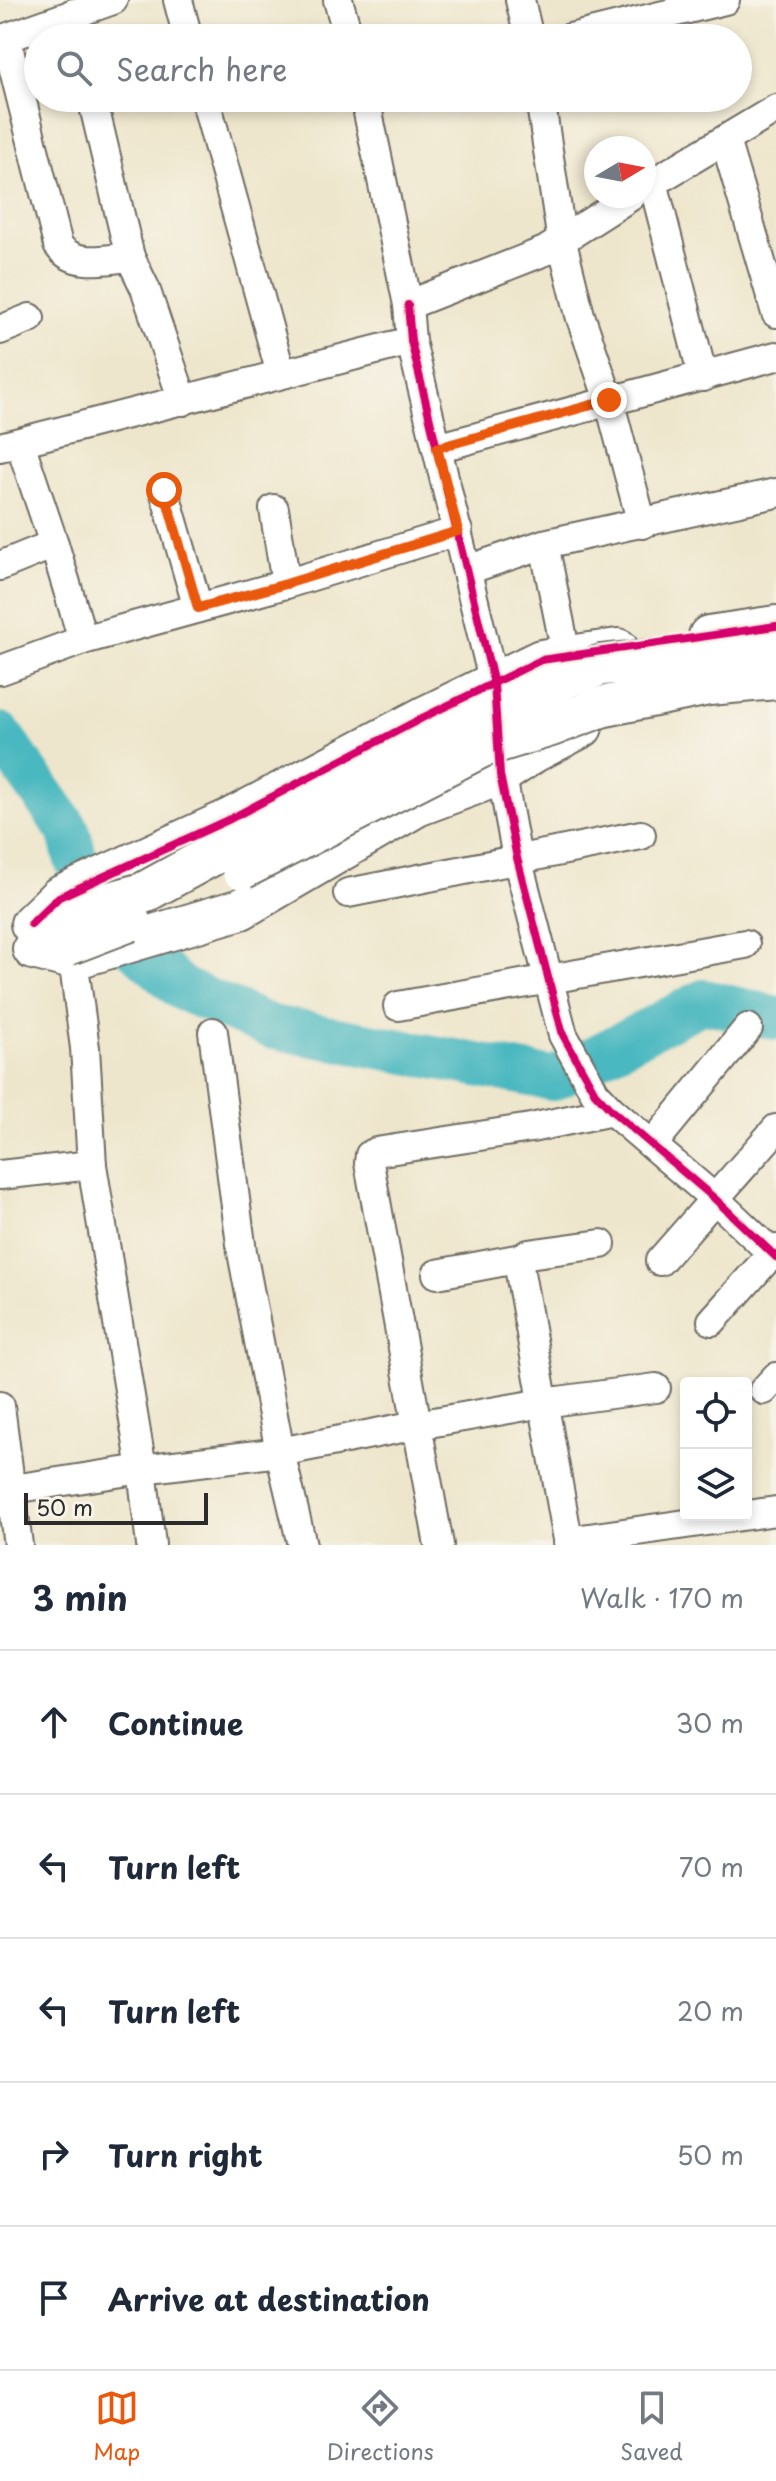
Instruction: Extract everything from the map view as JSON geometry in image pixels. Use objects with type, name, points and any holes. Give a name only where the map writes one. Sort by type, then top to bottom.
[{"type":"street","points":[[47,24],[113,0]]},
{"type":"street","points":[[178,0],[184,24]]},
{"type":"street","points":[[338,0],[345,24]]},
{"type":"street","points":[[520,0],[526,24]]},
{"type":"street","points":[[598,24],[622,12],[725,0]]},
{"type":"street","points":[[24,32],[3,39],[58,245],[70,258],[79,260],[130,257]]},
{"type":"street","points":[[656,181],[776,109]]},
{"type":"street","points":[[95,112],[130,257],[145,288],[183,401]]},
{"type":"street","points":[[209,112],[281,374]]},
{"type":"street","points":[[368,112],[408,305],[411,341],[494,684],[500,775],[517,858],[563,1035],[604,1102],[774,1253],[712,1321]]},
{"type":"street","points":[[542,112],[562,242],[580,315],[609,400],[642,524]]},
{"type":"street","points":[[725,140],[776,313]]},
{"type":"street","points":[[408,305],[545,251],[614,208]]},
{"type":"street","points":[[649,208],[703,377]]},
{"type":"street","points":[[0,330],[30,318]]},
{"type":"street","points":[[83,640],[54,544],[10,445],[411,341]]},
{"type":"street","points":[[437,448],[776,356]]},
{"type":"street","points":[[164,490],[198,608]]},
{"type":"street","points":[[467,570],[544,544],[776,493]]},
{"type":"street","points":[[274,509],[286,584]]},
{"type":"street","points":[[1,670],[83,640],[286,584],[458,531]]},
{"type":"street","points":[[0,566],[54,544]]},
{"type":"street","points":[[544,544],[562,634]]},
{"type":"street","points":[[46,936],[135,863],[230,819],[426,716],[541,660],[776,626]]},
{"type":"street","points":[[46,936],[143,893],[441,730],[478,718],[565,678],[602,665],[776,647]]},
{"type":"street","points":[[46,936],[160,909],[482,747],[601,707],[709,685],[776,679]]},
{"type":"street","points":[[46,936],[168,931],[241,909],[417,806],[500,775],[534,752],[584,727],[709,700],[776,692]]},
{"type":"street","points":[[348,893],[641,835]]},
{"type":"street","points":[[46,936],[85,1048],[92,1165],[142,1469],[151,1545]]},
{"type":"street","points":[[398,1006],[745,944]]},
{"type":"street","points":[[652,1145],[748,1028]]},
{"type":"street","points":[[213,1032],[242,1252],[280,1452],[302,1545]]},
{"type":"street","points":[[439,1545],[370,1155],[531,1128],[604,1102]]},
{"type":"street","points":[[660,1261],[776,1129]]},
{"type":"street","points":[[0,1175],[92,1165]]},
{"type":"street","points":[[437,1274],[522,1258],[528,1254],[601,1244]]},
{"type":"street","points":[[522,1258],[519,1267],[569,1543],[776,1511]]},
{"type":"street","points":[[6,1491],[142,1469],[280,1452],[543,1403],[656,1388]]},
{"type":"street","points":[[0,1406],[6,1491],[18,1545]]},
{"type":"waterway","points":[[0,734],[68,830],[76,860],[109,925],[182,989],[271,1027],[553,1079],[704,1001],[776,1018]]},
{"type":"cycle path","points":[[408,305],[411,341],[494,684],[500,775],[517,858],[563,1035],[595,1093],[612,1111],[714,1198],[776,1257]]},
{"type":"cycle path","points":[[31,924],[59,897],[230,819],[426,716],[541,660],[776,626]]},
{"type":"route","points":[[164,490],[198,608],[458,531],[437,448],[609,400]]}]
